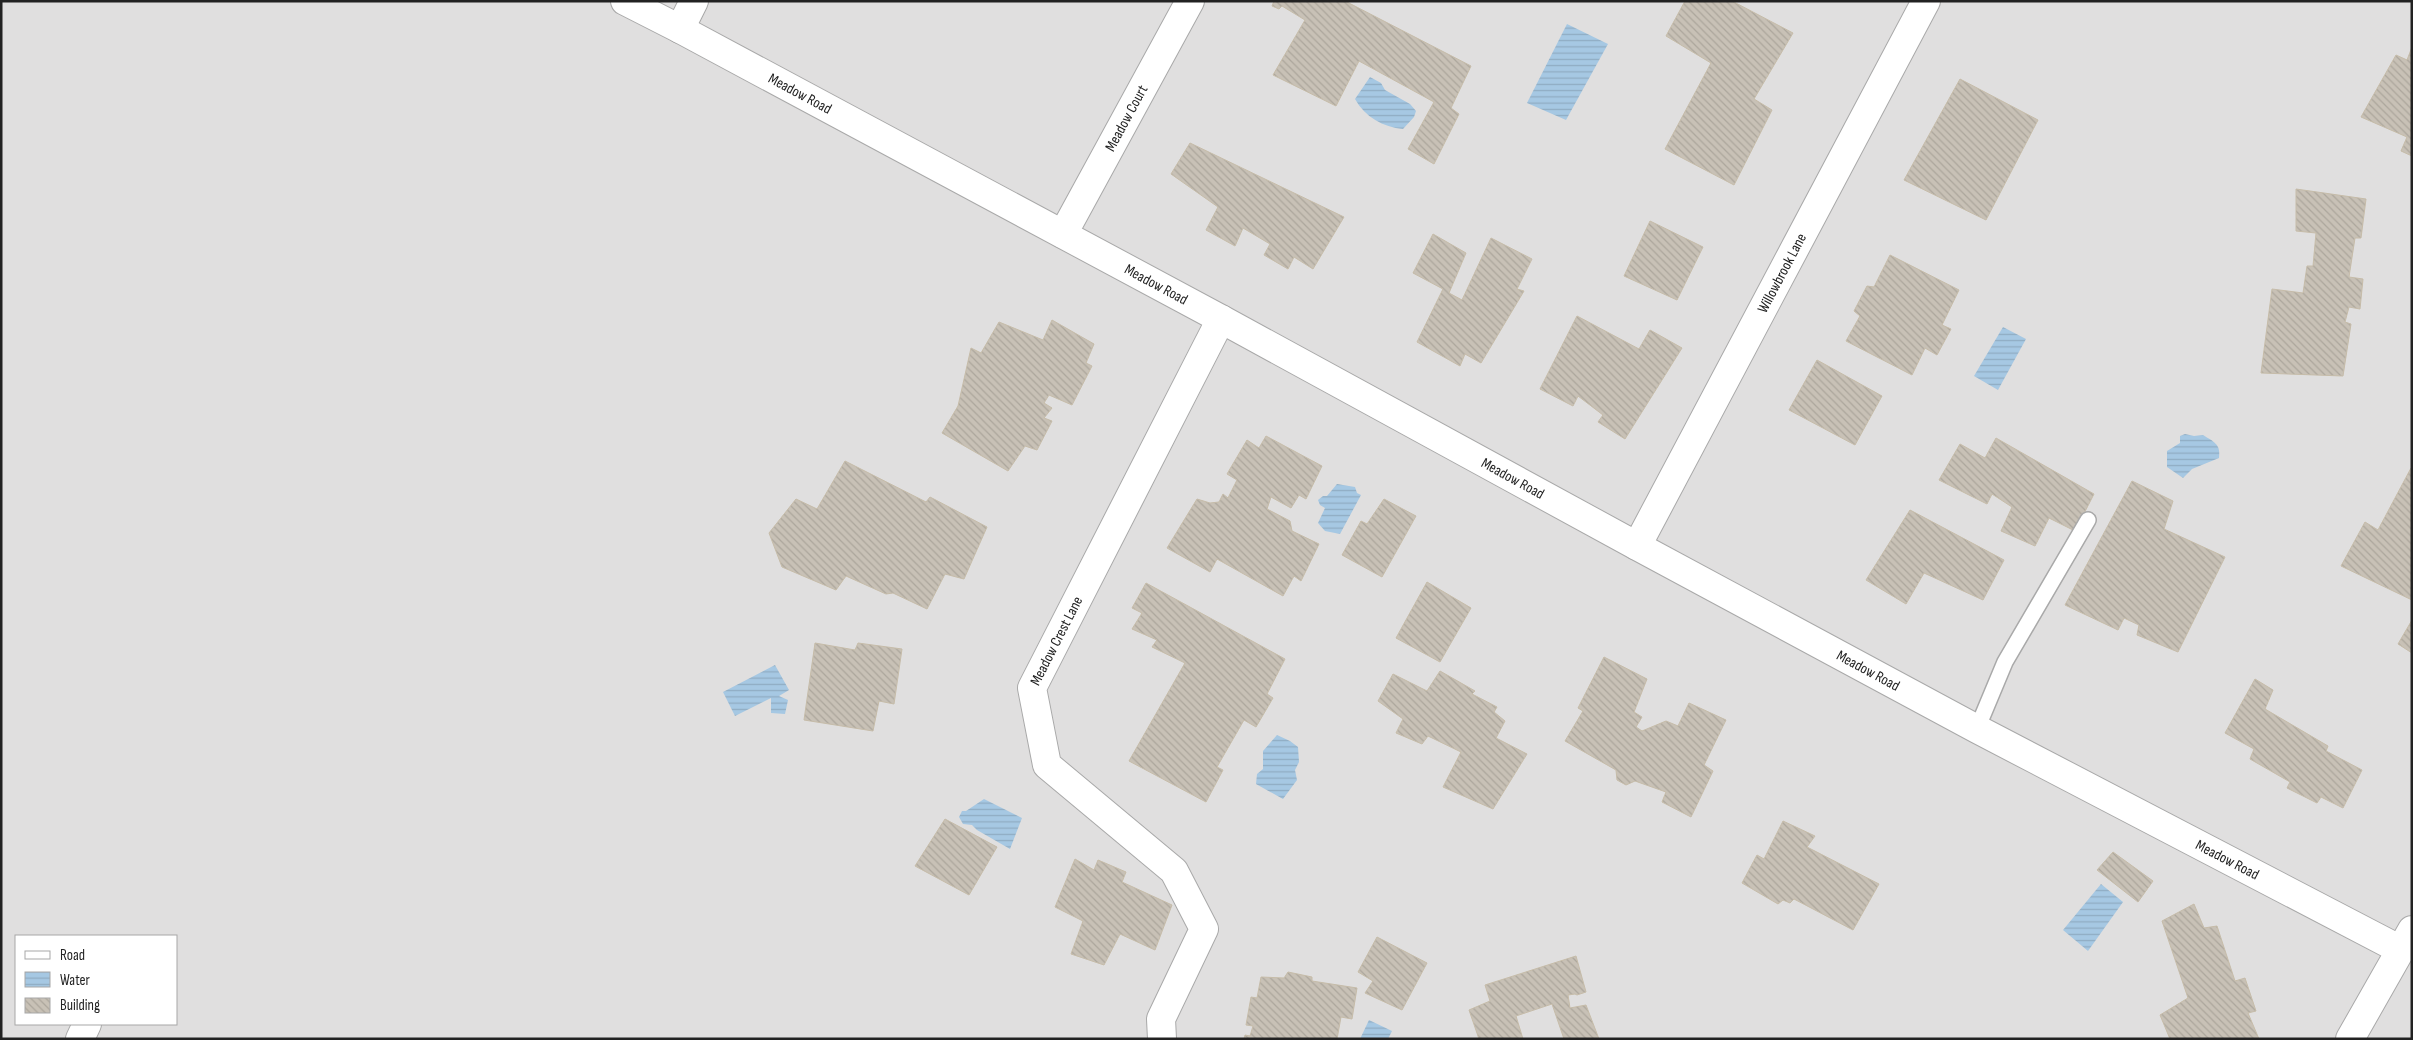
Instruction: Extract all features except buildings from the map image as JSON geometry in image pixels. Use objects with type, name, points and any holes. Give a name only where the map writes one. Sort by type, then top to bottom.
[{"type":"street","name":"Meadow Road","points":[[625,1],[1064,234],[1977,729],[2406,940]]},
{"type":"street","points":[[680,29],[694,1]]},
{"type":"street","name":"Meadow Court","points":[[1064,234],[1190,1]]},
{"type":"street","name":"Willowbrook Lane","points":[[1637,546],[1926,1]]},
{"type":"street","name":"Meadow Crest Lane","points":[[1162,1039],[1161,1019],[1204,928],[1174,871],[1047,765],[1032,688],[1221,319]]},
{"type":"street","points":[[2350,1039],[2406,940]]},
{"type":"street","points":[[80,1039],[87,1025]]},
{"type":"lane","points":[[1977,729],[2005,662],[2088,520]]},
{"type":"shaded area","points":[[1,1],[2412,1],[2412,1039],[1,1039]]},
{"type":"water","points":[[1567,24],[1608,44],[1566,120],[1527,103]]},
{"type":"water","points":[[1370,77],[1381,83],[1385,90],[1410,104],[1416,111],[1414,117],[1403,129],[1388,126],[1375,120],[1364,111],[1355,99]]},
{"type":"water","points":[[2003,327],[2026,339],[1998,390],[1974,376]]},
{"type":"water","points":[[2185,434],[2203,435],[2216,444],[2219,449],[2219,458],[2192,469],[2183,478],[2167,467],[2167,451],[2180,443],[2180,436]]},
{"type":"water","points":[[1337,484],[1355,487],[1357,493],[1361,495],[1340,534],[1325,531],[1318,523],[1325,508],[1320,505],[1318,500],[1323,496],[1327,496]]},
{"type":"water","points":[[775,665],[789,690],[779,696],[788,700],[785,714],[771,713],[771,698],[735,716],[723,692]]},
{"type":"water","points":[[1277,735],[1298,747],[1299,762],[1295,770],[1297,780],[1283,799],[1256,784],[1257,774],[1263,769],[1263,751]]},
{"type":"water","points":[[984,799],[1022,818],[1010,849],[977,830],[972,825],[963,824],[959,817],[962,811],[966,811]]},
{"type":"water","points":[[2101,884],[2123,902],[2088,951],[2063,930]]},
{"type":"water","points":[[1369,1020],[1392,1031],[1388,1039],[1360,1039]]}]
